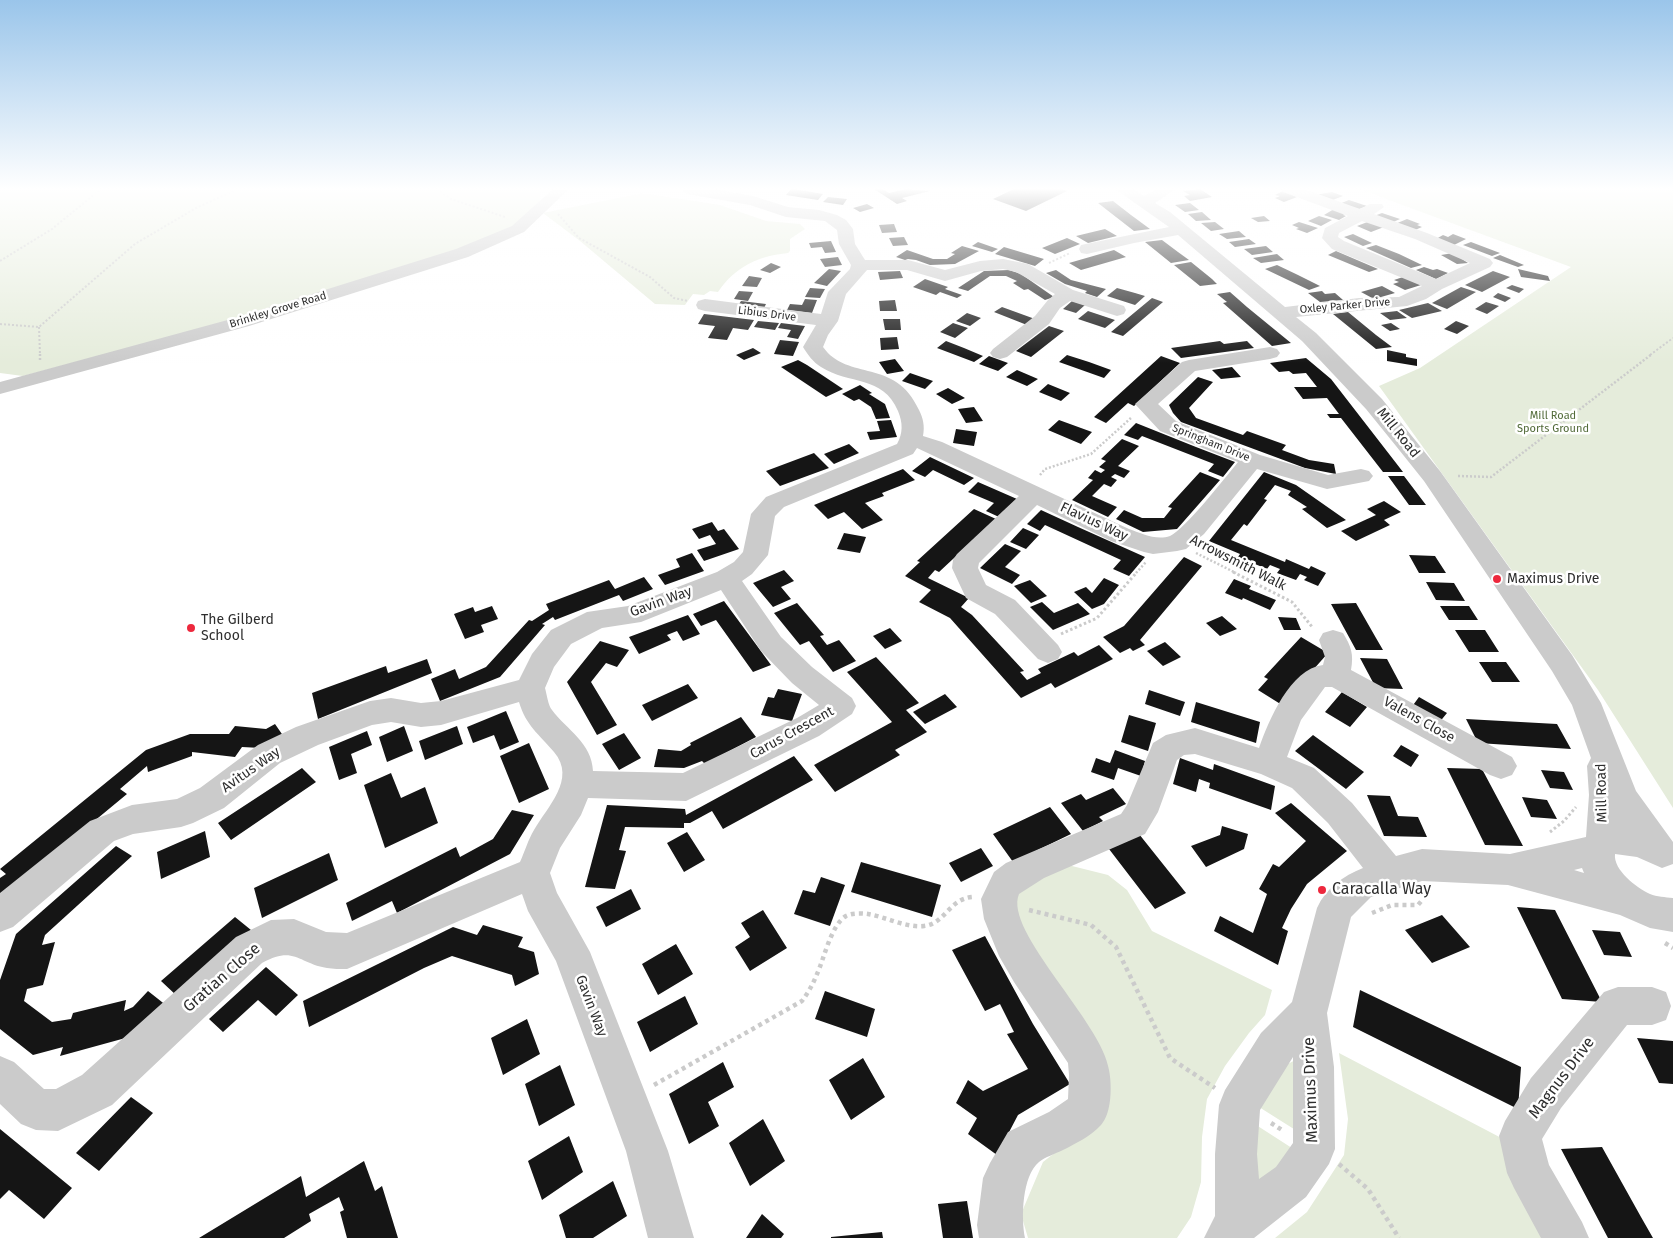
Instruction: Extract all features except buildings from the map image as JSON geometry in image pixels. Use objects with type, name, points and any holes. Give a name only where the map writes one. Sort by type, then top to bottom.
[{"type":"street","name":"Brinkley Grove Road","points":[[8,386],[242,322],[477,247]]},
{"type":"street","points":[[849,247],[860,265]]},
{"type":"street","points":[[1087,249],[1097,247]]},
{"type":"street","name":"Mill Road","points":[[1202,247],[1328,355],[1374,404],[1432,476],[1562,663],[1586,703],[1622,798],[1667,857]]},
{"type":"street","points":[[1346,247],[1436,285]]},
{"type":"street","name":"Oxley Parker Drive","points":[[1281,313],[1359,304],[1402,302],[1484,263],[1446,247]]},
{"type":"street","points":[[860,265],[908,265],[945,276],[980,266],[1003,264],[1022,268],[1067,294],[1117,310]]},
{"type":"street","points":[[860,265],[858,271],[837,292],[829,321],[819,334],[813,347],[817,356],[828,363],[894,388],[904,401],[915,426],[912,440]]},
{"type":"street","points":[[1000,352],[1042,320],[1054,304],[1067,294]]},
{"type":"street","name":"Libius Drive","points":[[716,303],[727,309],[829,321]]},
{"type":"street","points":[[1146,404],[1189,366],[1248,364],[1270,353]]},
{"type":"street","name":"Springham Drive","points":[[1146,404],[1168,426],[1252,460],[1326,482],[1361,476]]},
{"type":"street","name":"Flavius Way","points":[[912,440],[934,446],[1120,535],[1148,545],[1177,543]]},
{"type":"street","name":"Gavin Way","points":[[530,688],[542,662],[561,637],[597,619],[631,615],[726,578],[743,568],[755,555],[763,514],[775,502],[905,449],[912,440]]},
{"type":"street","points":[[1177,543],[1195,528],[1252,460]]},
{"type":"street","points":[[1030,492],[966,560],[965,568],[975,591],[1005,607],[1043,648]]},
{"type":"street","name":"Carus Crescent","points":[[578,784],[686,787],[808,727],[841,706],[802,675],[771,644],[726,578]]},
{"type":"street","points":[[1269,764],[1281,726],[1296,699],[1317,677],[1336,675],[1339,657],[1333,640]]},
{"type":"street","name":"Valens Close","points":[[1336,675],[1501,766]]},
{"type":"street","points":[[530,688],[538,715],[566,744],[577,762],[578,784],[569,805],[546,841],[533,873]]},
{"type":"street","name":"Avitus Way","points":[[0,915],[102,831],[132,820],[181,813],[212,798],[269,754],[307,736],[370,713],[391,710],[421,715],[441,713],[530,688]]},
{"type":"street","name":"Mill Road","points":[[1601,741],[1605,795],[1598,863],[1603,876],[1615,890],[1659,914]]},
{"type":"street","points":[[1002,1238],[1000,1225],[1005,1178],[1024,1147],[1064,1127],[1087,1110],[1091,1075],[1085,1054],[1034,981],[1003,926],[998,904],[1004,885],[1022,871],[1133,824],[1141,812],[1164,752],[1177,744],[1196,742],[1269,764],[1302,778],[1340,813],[1389,874]]},
{"type":"street","name":"Maximus Drive","points":[[1508,869],[1600,847],[1611,840],[1624,839],[1649,846],[1667,857]]},
{"type":"street","name":"Maximus Drive","points":[[1232,1230],[1291,1182],[1314,1149],[1314,1067],[1308,1014],[1335,908],[1359,886],[1389,874],[1422,865],[1508,869],[1659,914]]},
{"type":"street","name":"Gavin Way","points":[[533,873],[541,899],[571,952],[628,1100],[647,1151],[671,1238]]},
{"type":"street","name":"Gratian Close","points":[[0,1076],[36,1109],[58,1110],[97,1090],[249,950],[271,938],[294,937],[326,950],[347,950],[533,873]]},
{"type":"street","name":"Magnus Drive","points":[[1566,1238],[1529,1173],[1520,1136],[1546,1093],[1618,1006],[1652,1006]]},
{"type":"street","name":"Maximus Drive","points":[[1232,1230],[1240,1105],[1275,1047],[1308,1014]]},
{"type":"path","points":[[0,261],[23,247]]},
{"type":"path","points":[[0,324],[39,327],[132,247]]},
{"type":"path","points":[[595,247],[650,278],[674,298],[716,303]]},
{"type":"path","points":[[1027,271],[1041,267],[1061,256],[1087,249]]},
{"type":"path","points":[[8,386],[40,365],[39,327]]},
{"type":"path","points":[[1432,476],[1491,476],[1673,338]]},
{"type":"path","points":[[1030,492],[1045,470],[1091,454],[1146,404]]},
{"type":"path","name":"Arrowsmith Walk","points":[[1177,543],[1292,602],[1317,633],[1333,640]]},
{"type":"path","points":[[1043,648],[1096,618],[1147,561],[1148,545]]},
{"type":"path","points":[[1558,858],[1545,836],[1564,821],[1581,802]]},
{"type":"path","points":[[1366,916],[1392,905],[1418,905],[1430,891],[1440,891]]},
{"type":"path","points":[[628,1100],[802,1000],[810,991],[840,920],[854,913],[864,913],[917,927],[930,925],[943,916],[955,901],[970,896],[1091,925],[1116,947],[1170,1058],[1240,1105],[1335,1161],[1368,1188],[1399,1238]]},
{"type":"green space","points":[[0,247],[466,247],[238,319],[23,376],[0,373]]},
{"type":"green space","points":[[587,247],[790,247],[788,253],[757,260],[740,269],[718,292],[710,291],[704,295],[693,294],[685,305],[655,304]]},
{"type":"green space","name":"Mill Road Sports Ground","points":[[1516,247],[1673,247],[1673,808],[1598,690],[1379,386],[1420,368],[1571,267]]},
{"type":"green space","points":[[1068,865],[1108,875],[1127,890],[1152,931],[1272,990],[1265,1015],[1225,1066],[1207,1099],[1202,1137],[1201,1182],[1191,1217],[1177,1238],[1028,1238],[1021,1214],[1043,1162],[1097,1120],[1012,915],[1015,896],[1032,878]]},
{"type":"green space","points":[[1339,1053],[1509,1142],[1550,1238],[1275,1238],[1307,1212],[1344,1155],[1348,1119]]},
{"type":"green space","points":[[1301,1057],[1297,1131],[1259,1107],[1284,1066]]},
{"type":"green space","points":[[1250,1121],[1295,1150],[1248,1196]]},
{"type":"place","name":"Maximus Drive","points":[[1497,579]]},
{"type":"place","name":"The Gilberd School","points":[[191,628]]},
{"type":"place","name":"Caracalla Way","points":[[1322,890]]}]
